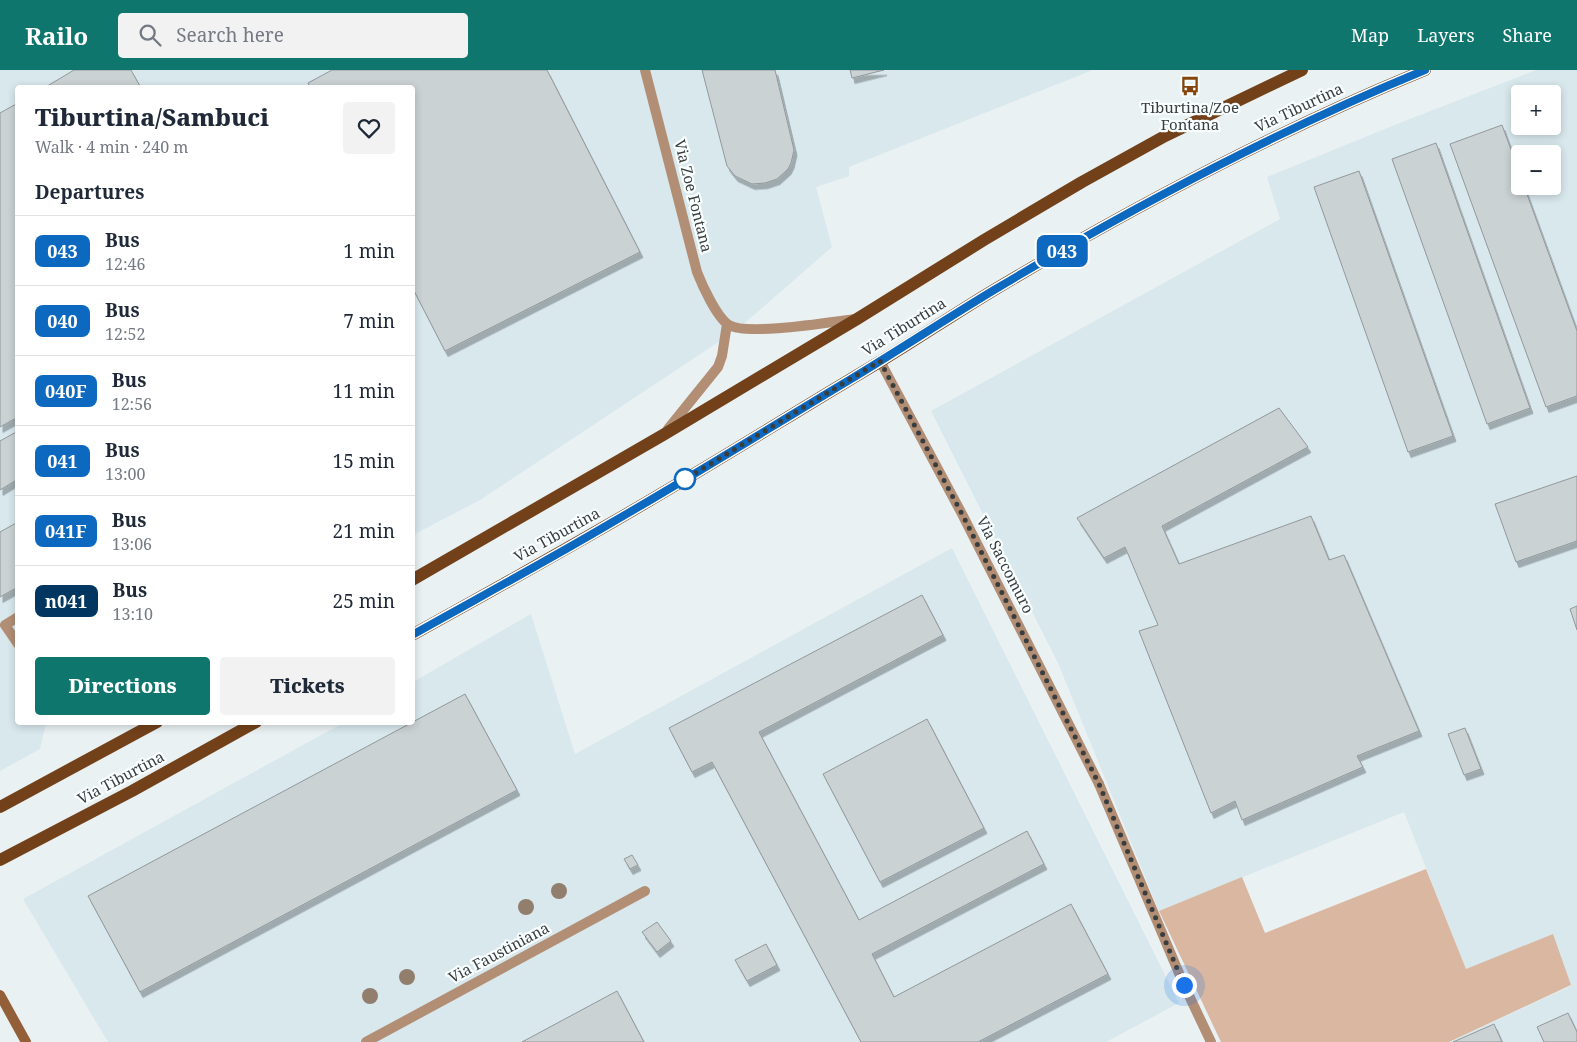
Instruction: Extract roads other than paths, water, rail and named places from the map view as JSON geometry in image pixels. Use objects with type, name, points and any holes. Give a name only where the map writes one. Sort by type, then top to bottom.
[{"type":"main road","points":[[415,578],[663,435],[857,319],[984,240],[1113,165],[1186,125],[1302,70]]},
{"type":"main road","name":"Via Tiburtina","points":[[415,633],[611,523],[995,290],[1176,187],[1224,161],[1302,124],[1425,70]]},
{"type":"main road","points":[[0,807],[151,725]]},
{"type":"main road","name":"Via Tiburtina","points":[[0,860],[132,791],[251,725]]},
{"type":"street","name":"Via Zoe Fontana","points":[[645,70],[697,272],[709,298],[727,324]]},
{"type":"street","points":[[663,435],[718,367],[722,356],[727,324],[733,327],[767,329],[857,319]]},
{"type":"street","name":"Via Saccomuro","points":[[880,361],[962,514],[1099,784],[1184,985],[1211,1042]]},
{"type":"street","points":[[15,618],[5,625],[15,640]]},
{"type":"street","name":"Via Faustiniana","points":[[366,1042],[646,891]]},
{"type":"street","points":[[0,995],[26,1042]]},
{"type":"place","name":"Tiburtina/Zoe Fontana","points":[[1190,86]]}]
